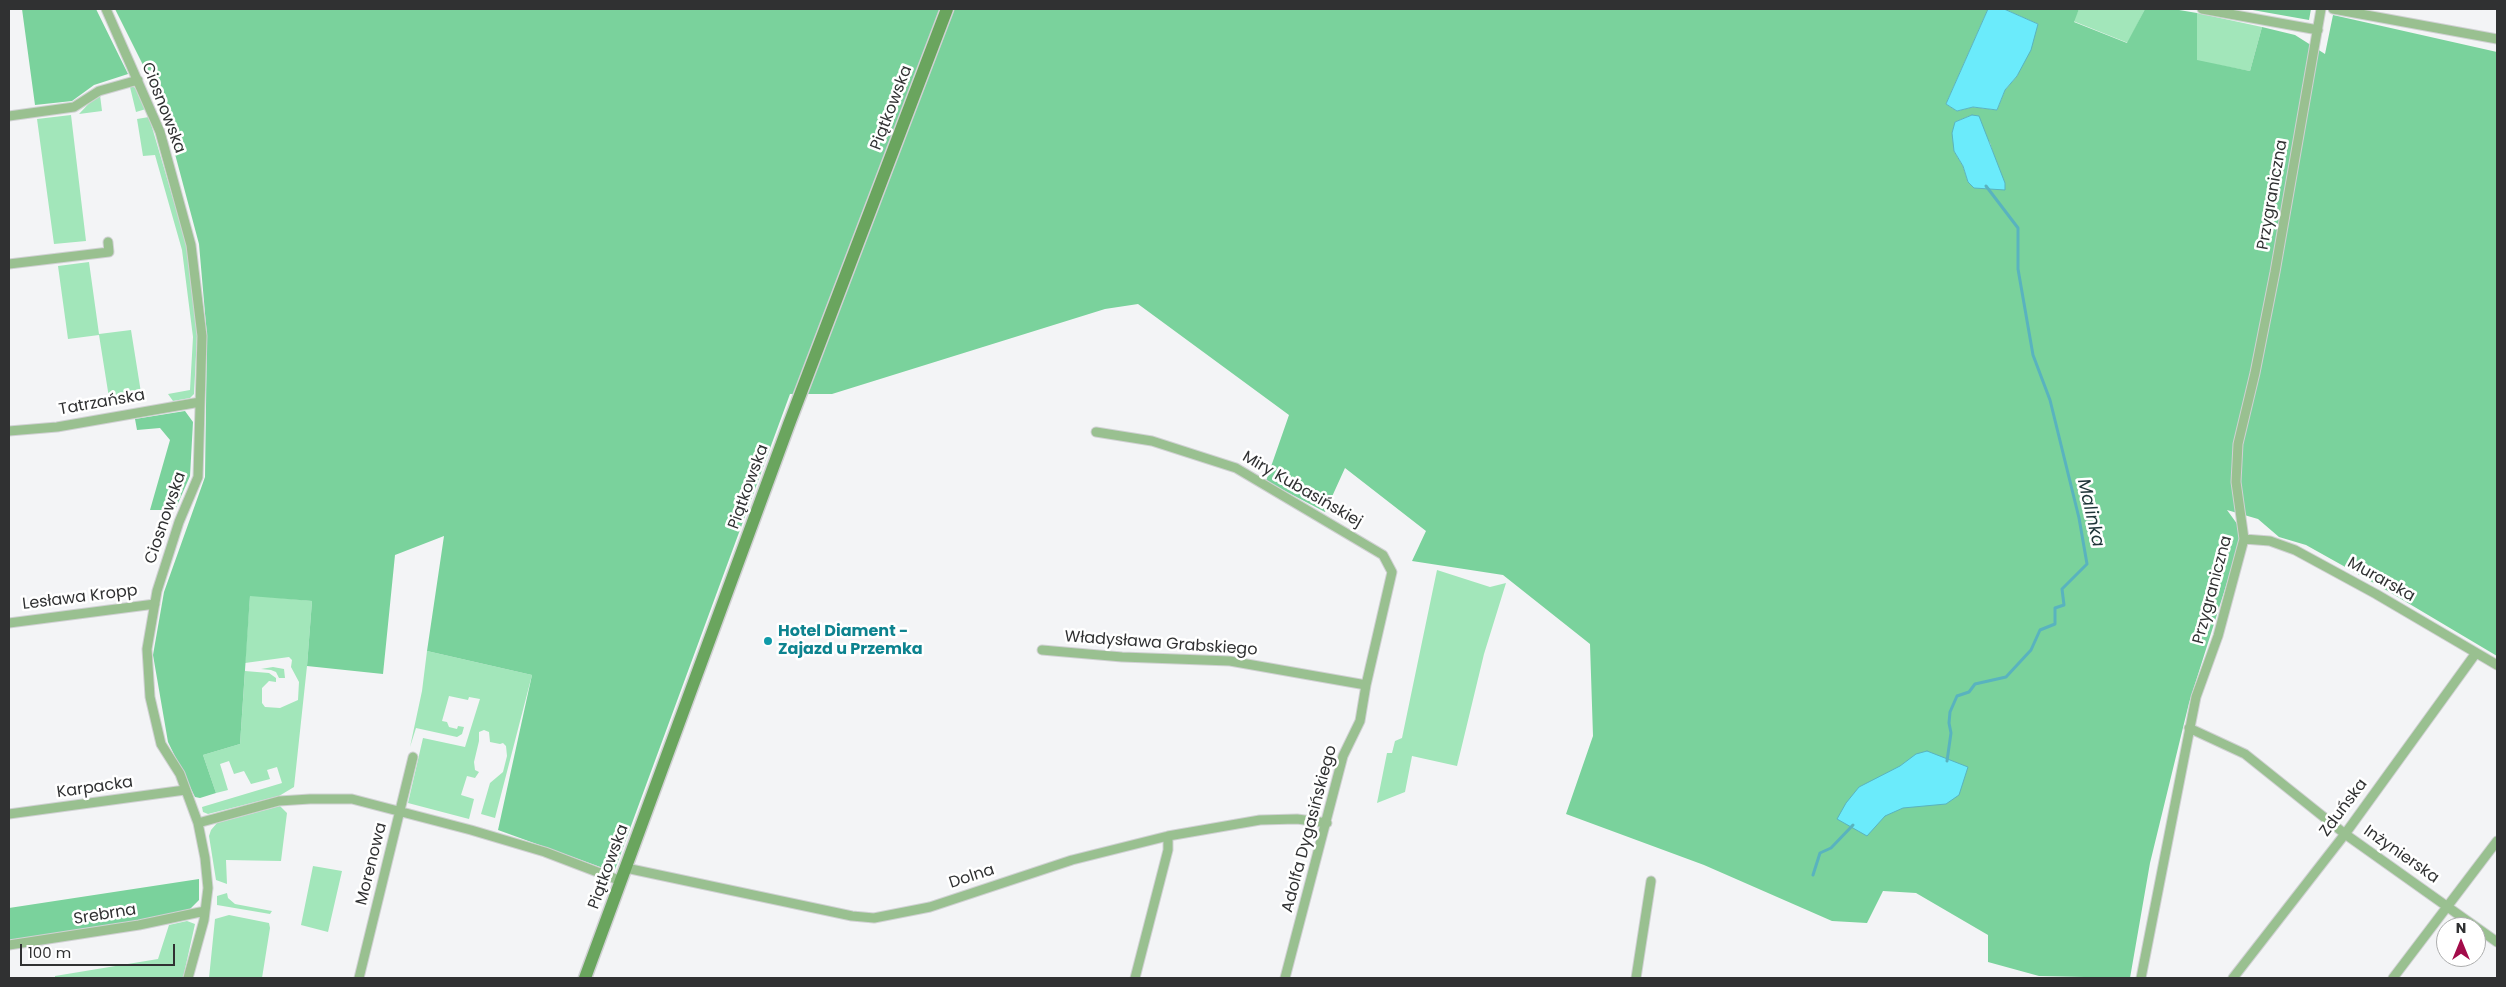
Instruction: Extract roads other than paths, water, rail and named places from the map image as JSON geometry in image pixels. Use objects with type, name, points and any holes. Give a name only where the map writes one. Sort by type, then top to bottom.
[{"type":"main road","name":"Piątkowska","points":[[585,978],[789,424],[947,9]]},
{"type":"street","name":"Ciosnowska","points":[[106,9],[160,132],[191,245],[202,336],[198,477],[179,522],[155,604],[147,649],[150,697],[161,744],[180,774],[198,823],[205,858],[208,888],[205,911],[188,978]]},
{"type":"street","points":[[2202,9],[2318,30]]},
{"type":"street","name":"Przygraniczna","points":[[2141,978],[2188,728],[2196,697],[2218,636],[2244,539],[2236,482],[2238,444],[2255,373],[2271,291],[2321,9]]},
{"type":"street","points":[[2333,9],[2497,39]]},
{"type":"street","points":[[9,116],[74,107],[99,91],[138,80]]},
{"type":"street","points":[[9,264],[109,252],[108,242]]},
{"type":"street","name":"Tatrzańska","points":[[9,431],[57,426],[200,402]]},
{"type":"street","name":"Miry Kubasińskiej","points":[[1096,432],[1152,441],[1236,468],[1383,555],[1392,572]]},
{"type":"street","name":"Murarska","points":[[2244,539],[2270,541],[2295,550],[2376,594],[2497,665]]},
{"type":"street","name":"Adolfa Dygasińskiego","points":[[1285,978],[1327,824],[1343,756],[1360,721],[1366,684],[1392,572]]},
{"type":"street","name":"Lesława Kropp","points":[[9,622],[155,604]]},
{"type":"street","name":"Władysława Grabskiego","points":[[1042,650],[1122,657],[1230,661],[1366,684]]},
{"type":"street","name":"Zduńska","points":[[2234,978],[2344,834],[2476,653]]},
{"type":"street","name":"Inżynierska","points":[[2188,728],[2245,754],[2344,834],[2497,942]]},
{"type":"street","name":"Morenowa","points":[[359,978],[413,757]]},
{"type":"street","name":"Karpacka","points":[[9,814],[185,790]]},
{"type":"street","points":[[198,823],[279,802],[310,798],[352,799],[545,852],[621,881]]},
{"type":"street","name":"Dolna","points":[[626,868],[852,916],[874,918],[930,907],[1072,860],[1168,836],[1260,820],[1297,819],[1327,824]]},
{"type":"street","points":[[1135,978],[1168,850],[1168,836]]},
{"type":"street","points":[[2393,978],[2497,841]]},
{"type":"street","points":[[1636,978],[1651,881]]},
{"type":"street","name":"Srebrna","points":[[9,945],[139,925],[205,911]]},
{"type":"water","points":[[1988,9],[2004,9],[2038,24],[2031,50],[2017,76],[2005,90],[1997,110],[1973,107],[1957,111],[1946,104]]},
{"type":"water","points":[[1972,115],[1979,116],[2005,183],[2005,190],[1974,188],[1968,182],[1963,166],[1954,151],[1952,133],[1955,122]]},
{"type":"water","points":[[1927,751],[1968,767],[1959,795],[1946,804],[1903,808],[1885,816],[1867,836],[1837,819],[1846,803],[1859,787],[1900,766],[1916,754]]},
{"type":"waterway","name":"Malinka","points":[[1947,761],[1951,733],[1949,723],[1950,712],[1957,696],[1969,692],[1975,684],[2006,677],[2031,650],[2040,630],[2055,624],[2055,608],[2064,605],[2062,589],[2087,564],[2079,518],[2050,400],[2033,355],[2018,269],[2018,228],[1986,186]]},
{"type":"waterway","name":"Malinka","points":[[1813,875],[1820,853],[1831,848],[1853,825]]},
{"type":"place","name":"Hotel Diament - Zajazd u Przemka","points":[[768,641]]}]
